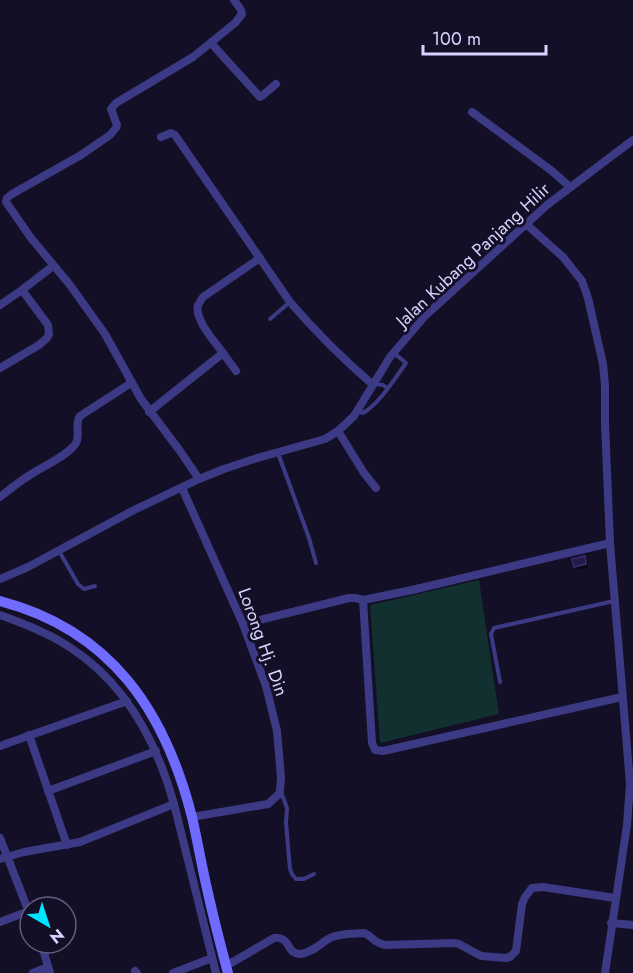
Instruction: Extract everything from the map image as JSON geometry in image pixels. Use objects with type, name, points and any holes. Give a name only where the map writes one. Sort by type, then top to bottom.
[{"type":"main road","points":[[0,601],[50,618],[90,643],[115,666],[151,712],[162,733],[192,818],[227,969]]},
{"type":"street","points":[[200,479],[149,412],[105,334],[6,202],[7,198],[106,139],[117,125],[111,109],[116,103],[193,57],[235,23],[242,15],[234,0]]},
{"type":"street","points":[[211,43],[260,97],[276,84]]},
{"type":"street","points":[[472,112],[552,171],[570,188]]},
{"type":"street","points":[[161,137],[171,133],[176,135],[290,302],[372,384]]},
{"type":"street","name":"Jalan Kubang Panjang Hilir","points":[[0,579],[200,479],[224,469],[325,439],[338,432],[356,411],[394,352],[425,316],[526,224],[633,141]]},
{"type":"street","points":[[526,224],[564,257],[582,281],[603,364],[610,543],[630,769],[630,825],[615,898],[604,973]]},
{"type":"street","points":[[236,371],[201,322],[198,304],[204,297],[260,258]]},
{"type":"street","points":[[0,304],[53,266]]},
{"type":"street","points":[[0,368],[39,345],[49,334],[48,325],[22,290]]},
{"type":"street","points":[[149,412],[223,353]]},
{"type":"street","points":[[0,497],[68,450],[77,441],[77,422],[80,416],[131,382]]},
{"type":"street","points":[[338,432],[376,488]]},
{"type":"street","name":"Lorong Hj. Din","points":[[182,488],[243,624],[266,686],[277,731],[280,791]]},
{"type":"street","points":[[243,624],[349,598],[363,600],[412,590],[610,543]]},
{"type":"street","points":[[363,600],[372,743],[375,750],[383,752],[622,697]]},
{"type":"street","points":[[0,615],[34,628],[71,648],[103,673],[127,701],[141,722],[161,763],[174,804],[216,973]]},
{"type":"street","points":[[0,746],[127,701]]},
{"type":"street","points":[[624,717],[633,716]]},
{"type":"street","points":[[29,735],[68,845]]},
{"type":"street","points":[[48,791],[156,751]]},
{"type":"street","points":[[192,818],[268,804],[276,798],[280,791]]},
{"type":"street","points":[[4,857],[68,845],[174,804]]},
{"type":"street","points":[[0,837],[4,857],[21,895]]},
{"type":"street","points":[[227,969],[274,938],[284,939],[294,953],[298,954],[312,950],[333,937],[364,933],[378,944],[453,943],[481,956],[506,958],[516,951],[522,904],[532,888],[543,887],[615,898]]},
{"type":"street","points":[[0,922],[18,916]]},
{"type":"street","points":[[612,923],[633,925]]},
{"type":"street","points":[[207,937],[218,934]]},
{"type":"street","points":[[33,973],[49,970],[44,955]]},
{"type":"street","points":[[173,973],[212,958]]},
{"type":"lane","points":[[270,319],[290,302]]},
{"type":"lane","points":[[356,411],[363,413],[367,411],[406,363],[394,352]]},
{"type":"lane","points":[[372,384],[383,385],[387,388]]},
{"type":"lane","points":[[278,452],[316,563]]},
{"type":"lane","points":[[59,551],[78,584],[84,589],[95,586]]},
{"type":"lane","points":[[500,682],[491,634],[494,628],[614,601]]},
{"type":"lane","points":[[280,791],[288,807],[286,823],[292,874],[296,879],[304,879],[314,874]]},
{"type":"green space","points":[[479,580],[499,714],[380,743],[370,605]]},
{"type":"building","points":[[585,556],[586,564],[574,567],[572,559]]}]
